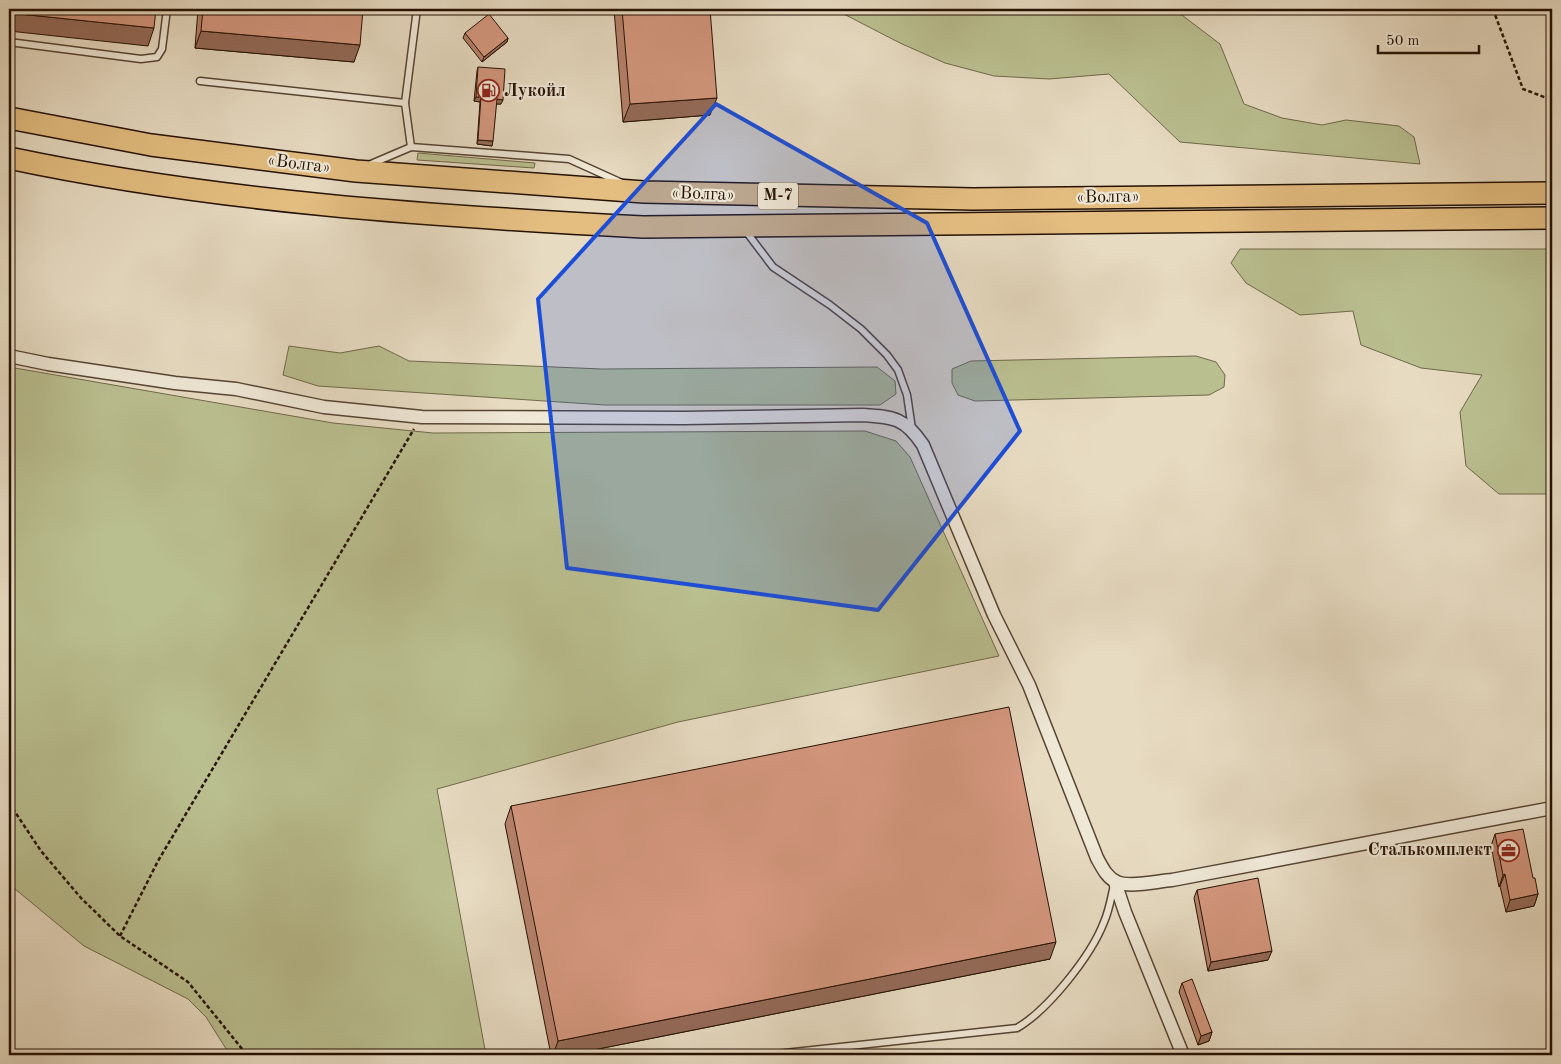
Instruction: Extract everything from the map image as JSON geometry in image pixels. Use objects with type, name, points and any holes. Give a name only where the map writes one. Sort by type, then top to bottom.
[{"type":"highway","name":"«Волга»","points":[[9,118],[151,144],[356,171],[644,192],[972,199],[1552,193]]},
{"type":"highway","name":"«Волга»","points":[[9,158],[148,183],[352,208],[643,227],[1552,218]]},
{"type":"street","points":[[9,356],[48,364],[175,383],[236,389],[324,407],[422,417],[684,418],[862,415],[895,419],[912,430],[922,446],[994,615],[1029,685],[1097,858],[1105,872],[1115,882],[1125,912],[1183,1055]]},
{"type":"street","points":[[1115,882],[1136,884],[1172,880],[1552,808]]},
{"type":"lane","points":[[9,42],[141,59],[157,57],[162,50],[167,9]]},
{"type":"lane","points":[[411,147],[405,102],[417,9]]},
{"type":"lane","points":[[200,81],[405,102]]},
{"type":"lane","points":[[356,171],[411,147],[569,159],[644,192]]},
{"type":"lane","points":[[743,227],[773,267],[861,329],[886,355],[898,370],[907,395],[912,430]]},
{"type":"lane","points":[[766,1055],[1017,1028],[1029,1021],[1047,1004],[1075,970],[1095,941],[1104,922],[1115,882]]},
{"type":"path","points":[[1494,9],[1523,89],[1552,100]]},
{"type":"path","points":[[120,936],[158,861],[422,417]]},
{"type":"path","points":[[9,803],[41,851],[81,898],[120,936],[188,982],[247,1055]]},
{"type":"highlighted area","points":[[716,104],[927,223],[1020,431],[878,610],[567,568],[538,299]]},
{"type":"green space","points":[[834,9],[1174,9],[1220,44],[1244,104],[1282,118],[1322,125],[1346,120],[1399,126],[1414,137],[1420,164],[1180,142],[1109,74],[1049,79],[994,76],[945,63],[900,43]]},
{"type":"green space","points":[[418,153],[535,163],[534,168],[417,160]]},
{"type":"green space","points":[[1240,249],[1552,249],[1552,494],[1499,494],[1466,466],[1460,412],[1482,375],[1421,368],[1361,345],[1353,311],[1300,315],[1246,283],[1231,263]]},
{"type":"green space","points":[[289,346],[340,353],[379,346],[409,361],[602,369],[877,367],[895,381],[896,394],[880,405],[605,405],[318,386],[283,375]]},
{"type":"green space","points":[[1196,356],[1216,362],[1225,375],[1224,387],[1209,395],[975,401],[958,395],[952,383],[952,369],[971,361]]},
{"type":"green space","points":[[9,367],[333,423],[433,433],[865,431],[896,441],[910,457],[999,656],[678,722],[437,789],[486,1055],[230,1055],[206,1017],[188,999],[84,946],[9,884]]},
{"type":"building","points":[[10,9],[156,9],[154,28],[10,13]]},
{"type":"building","points":[[203,9],[363,9],[360,45],[201,31]]},
{"type":"building","points":[[622,9],[710,9],[717,98],[630,104]]},
{"type":"building","points":[[489,14],[508,38],[484,57],[465,33]]},
{"type":"building","points":[[478,67],[505,69],[503,100],[497,99],[493,141],[478,140],[481,97],[476,97]]},
{"type":"building","points":[[1009,707],[1056,942],[558,1041],[511,806]]},
{"type":"building","points":[[1523,829],[1538,894],[1510,900],[1495,834]]},
{"type":"building","points":[[1258,878],[1272,951],[1211,962],[1197,890]]},
{"type":"building","points":[[1192,979],[1212,1032],[1201,1036],[1182,983]]},
{"type":"place","name":"Лукойл","points":[[488,91]]},
{"type":"place","name":"Сталькомплект","points":[[1508,850]]}]
